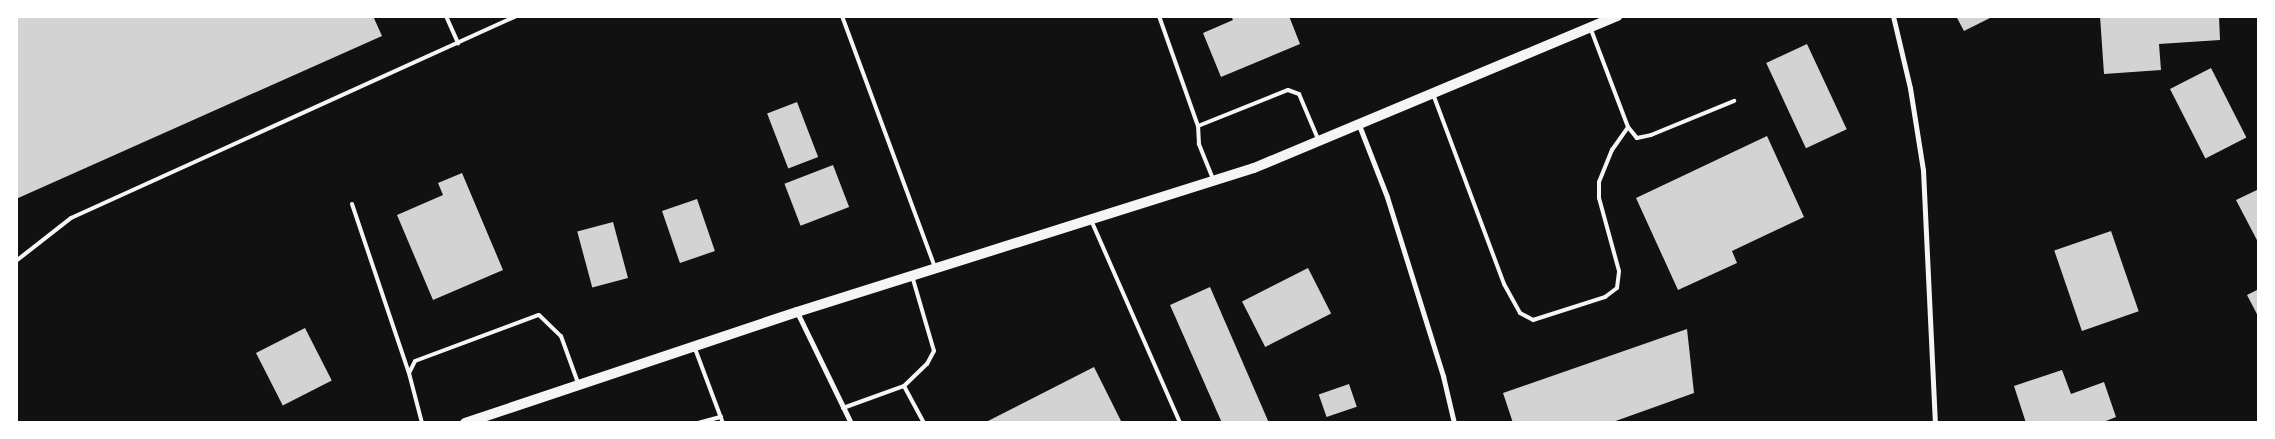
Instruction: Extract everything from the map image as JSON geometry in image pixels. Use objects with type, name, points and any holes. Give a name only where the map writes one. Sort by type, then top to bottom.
[{"type":"main road","points":[[465,423],[797,312],[1214,181],[1359,125],[1617,16]]},
{"type":"street","points":[[1893,16],[1910,88],[1923,170],[1935,423]]},
{"type":"street","points":[[1359,125],[1387,197],[1443,376],[1454,423]]},
{"type":"street","points":[[797,312],[850,423]]},
{"type":"lane","points":[[446,16],[458,43]]},
{"type":"lane","points":[[16,261],[71,218],[517,16]]},
{"type":"lane","points":[[842,16],[935,269]]},
{"type":"lane","points":[[1159,16],[1198,126],[1198,144],[1214,181]]},
{"type":"lane","points":[[1590,28],[1628,127],[1637,138],[1651,135],[1734,101]]},
{"type":"lane","points":[[1198,126],[1288,90],[1299,94],[1319,141]]},
{"type":"lane","points":[[1433,94],[1504,284],[1520,312],[1533,320],[1605,298],[1617,288],[1619,271],[1599,198],[1600,182],[1612,150],[1628,127]]},
{"type":"lane","points":[[352,204],[409,373],[422,423]]},
{"type":"lane","points":[[1091,220],[1180,423]]},
{"type":"lane","points":[[843,408],[904,386],[927,364],[934,350],[912,276]]},
{"type":"lane","points":[[409,373],[415,361],[540,315],[561,336],[579,385]]},
{"type":"lane","points":[[694,346],[723,423]]},
{"type":"lane","points":[[904,386],[924,423]]},
{"type":"lane","points":[[698,423],[721,417]]},
{"type":"building","points":[[16,16],[373,16],[382,36],[16,199]]},
{"type":"building","points":[[1231,16],[1289,16],[1300,44],[1221,77],[1203,33],[1233,20]]},
{"type":"building","points":[[1956,16],[1994,16],[1964,31]]},
{"type":"building","points":[[2100,16],[2219,16],[2220,40],[2159,44],[2161,70],[2104,74]]},
{"type":"building","points":[[1807,44],[1847,129],[1806,148],[1766,63]]},
{"type":"building","points":[[2211,68],[2246,137],[2205,158],[2170,89]]},
{"type":"building","points":[[797,102],[818,157],[788,169],[767,113]]},
{"type":"building","points":[[1767,136],[1804,217],[1732,251],[1737,263],[1678,290],[1636,198]]},
{"type":"building","points":[[833,165],[849,207],[801,226],[784,184]]},
{"type":"building","points":[[462,173],[503,270],[433,300],[397,215],[443,195],[438,183]]},
{"type":"building","points":[[2259,189],[2259,244],[2236,200]]},
{"type":"building","points":[[697,199],[715,251],[680,263],[662,211]]},
{"type":"building","points":[[613,222],[628,278],[592,288],[577,232]]},
{"type":"building","points":[[2111,231],[2139,311],[2082,331],[2054,251]]},
{"type":"building","points":[[1308,268],[1331,313],[1265,347],[1242,302]]},
{"type":"building","points":[[1210,287],[1269,423],[1222,423],[1170,305]]},
{"type":"building","points":[[2259,289],[2259,318],[2247,295]]},
{"type":"building","points":[[305,328],[332,381],[283,406],[256,353]]},
{"type":"building","points":[[1687,329],[1694,393],[1610,423],[1513,423],[1503,393]]},
{"type":"building","points":[[1094,367],[1122,423],[984,423]]},
{"type":"building","points":[[2062,370],[2071,394],[2104,382],[2116,417],[2101,423],[2026,423],[2014,386]]},
{"type":"building","points":[[1349,384],[1357,407],[1327,417],[1319,394]]}]
